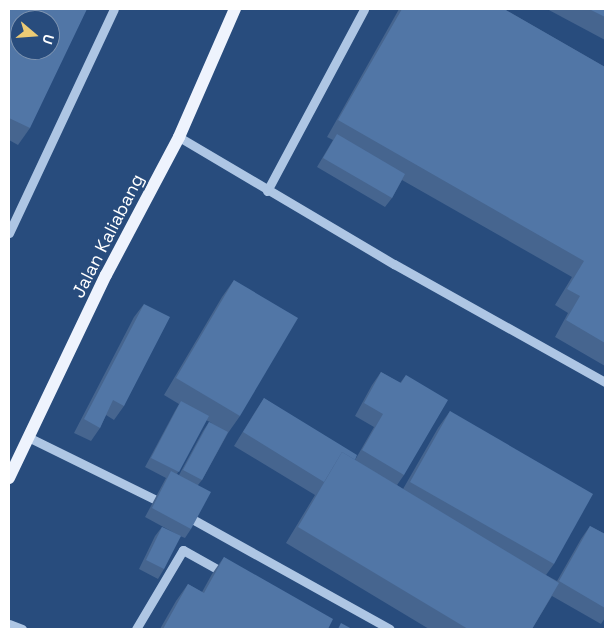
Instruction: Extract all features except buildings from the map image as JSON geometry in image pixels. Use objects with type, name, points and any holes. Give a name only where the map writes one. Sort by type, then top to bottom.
[{"type":"main road","name":"Jalan Kaliabang","points":[[9,478],[106,275],[179,137],[235,9]]},
{"type":"lane","points":[[9,233],[114,9]]},
{"type":"lane","points":[[267,190],[364,9]]},
{"type":"lane","points":[[179,137],[267,190],[605,382]]},
{"type":"lane","points":[[28,438],[154,500]]},
{"type":"lane","points":[[194,520],[390,629]]},
{"type":"lane","points":[[136,629],[183,550],[233,578]]},
{"type":"lane","points":[[9,624],[22,629]]}]
